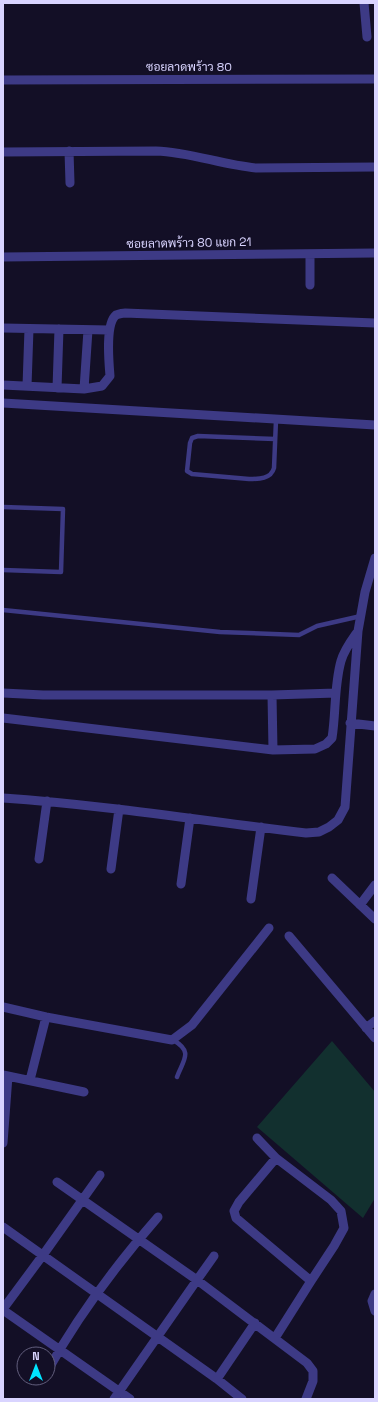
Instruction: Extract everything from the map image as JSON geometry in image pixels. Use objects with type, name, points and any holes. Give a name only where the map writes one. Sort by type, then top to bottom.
[{"type":"street","points":[[364,3],[367,38]]},
{"type":"street","name":"ซอยลาดพร้าว 80","points":[[3,80],[375,79]]},
{"type":"street","points":[[3,152],[156,150],[176,152],[239,166],[256,168],[375,166]]},
{"type":"street","points":[[69,151],[70,183]]},
{"type":"street","name":"ซอยลาดพร้าว 80 แยก 21","points":[[3,257],[375,253]]},
{"type":"street","points":[[310,254],[310,285]]},
{"type":"street","points":[[3,385],[84,389],[102,386],[110,376],[109,330],[112,320],[117,314],[125,313],[375,323]]},
{"type":"street","points":[[3,328],[109,330]]},
{"type":"street","points":[[28,386],[30,329]]},
{"type":"street","points":[[57,388],[59,329]]},
{"type":"street","points":[[84,389],[88,330]]},
{"type":"street","points":[[3,403],[276,420],[375,424]]},
{"type":"street","points":[[3,798],[119,809],[306,833],[319,832],[338,820],[345,807],[350,723],[358,631],[375,558]]},
{"type":"street","points":[[3,718],[274,750],[315,749],[326,744],[332,738],[336,693],[341,661],[348,646],[358,631]]},
{"type":"street","points":[[3,693],[43,695],[272,695],[336,693]]},
{"type":"street","points":[[272,695],[274,750]]},
{"type":"street","points":[[350,723],[375,726]]},
{"type":"street","points":[[39,859],[47,801]]},
{"type":"street","points":[[111,869],[119,809]]},
{"type":"street","points":[[181,884],[190,818]]},
{"type":"street","points":[[251,899],[261,828]]},
{"type":"street","points":[[332,878],[375,919]]},
{"type":"street","points":[[360,905],[375,885]]},
{"type":"street","points":[[3,1007],[46,1017],[172,1040],[192,1026],[269,928]]},
{"type":"street","points":[[289,936],[375,1038]]},
{"type":"street","points":[[30,1080],[46,1017]]},
{"type":"street","points":[[366,1028],[375,1021]]},
{"type":"street","points":[[3,1142],[6,1075],[84,1092]]},
{"type":"street","points":[[257,1138],[276,1158],[331,1200],[341,1211],[344,1228],[275,1338]]},
{"type":"street","points":[[276,1158],[239,1202],[234,1211],[236,1218],[311,1281]]},
{"type":"street","points":[[100,1176],[3,1309],[59,1350],[116,1395],[130,1399]]},
{"type":"street","points":[[58,1182],[197,1280],[307,1363],[313,1371],[313,1381],[306,1399]]},
{"type":"street","points":[[56,1355],[97,1294],[139,1239],[158,1217]]},
{"type":"street","points":[[3,1227],[217,1379],[238,1398]]},
{"type":"street","points":[[116,1395],[214,1256]]},
{"type":"street","points":[[375,1294],[372,1301],[375,1311]]},
{"type":"street","points":[[217,1379],[255,1323]]},
{"type":"lane","points":[[275,439],[198,436],[192,438],[190,443],[187,471],[192,474],[244,479],[257,479],[266,477],[273,473],[274,468],[276,420]]},
{"type":"lane","points":[[3,507],[63,509],[61,572],[3,570]]},
{"type":"lane","points":[[3,610],[220,632],[299,635],[318,626],[361,616]]},
{"type":"lane","points":[[172,1040],[181,1045],[184,1052],[185,1060],[177,1077]]},
{"type":"green space","points":[[332,1041],[375,1092],[375,1198],[363,1218],[257,1127]]}]
